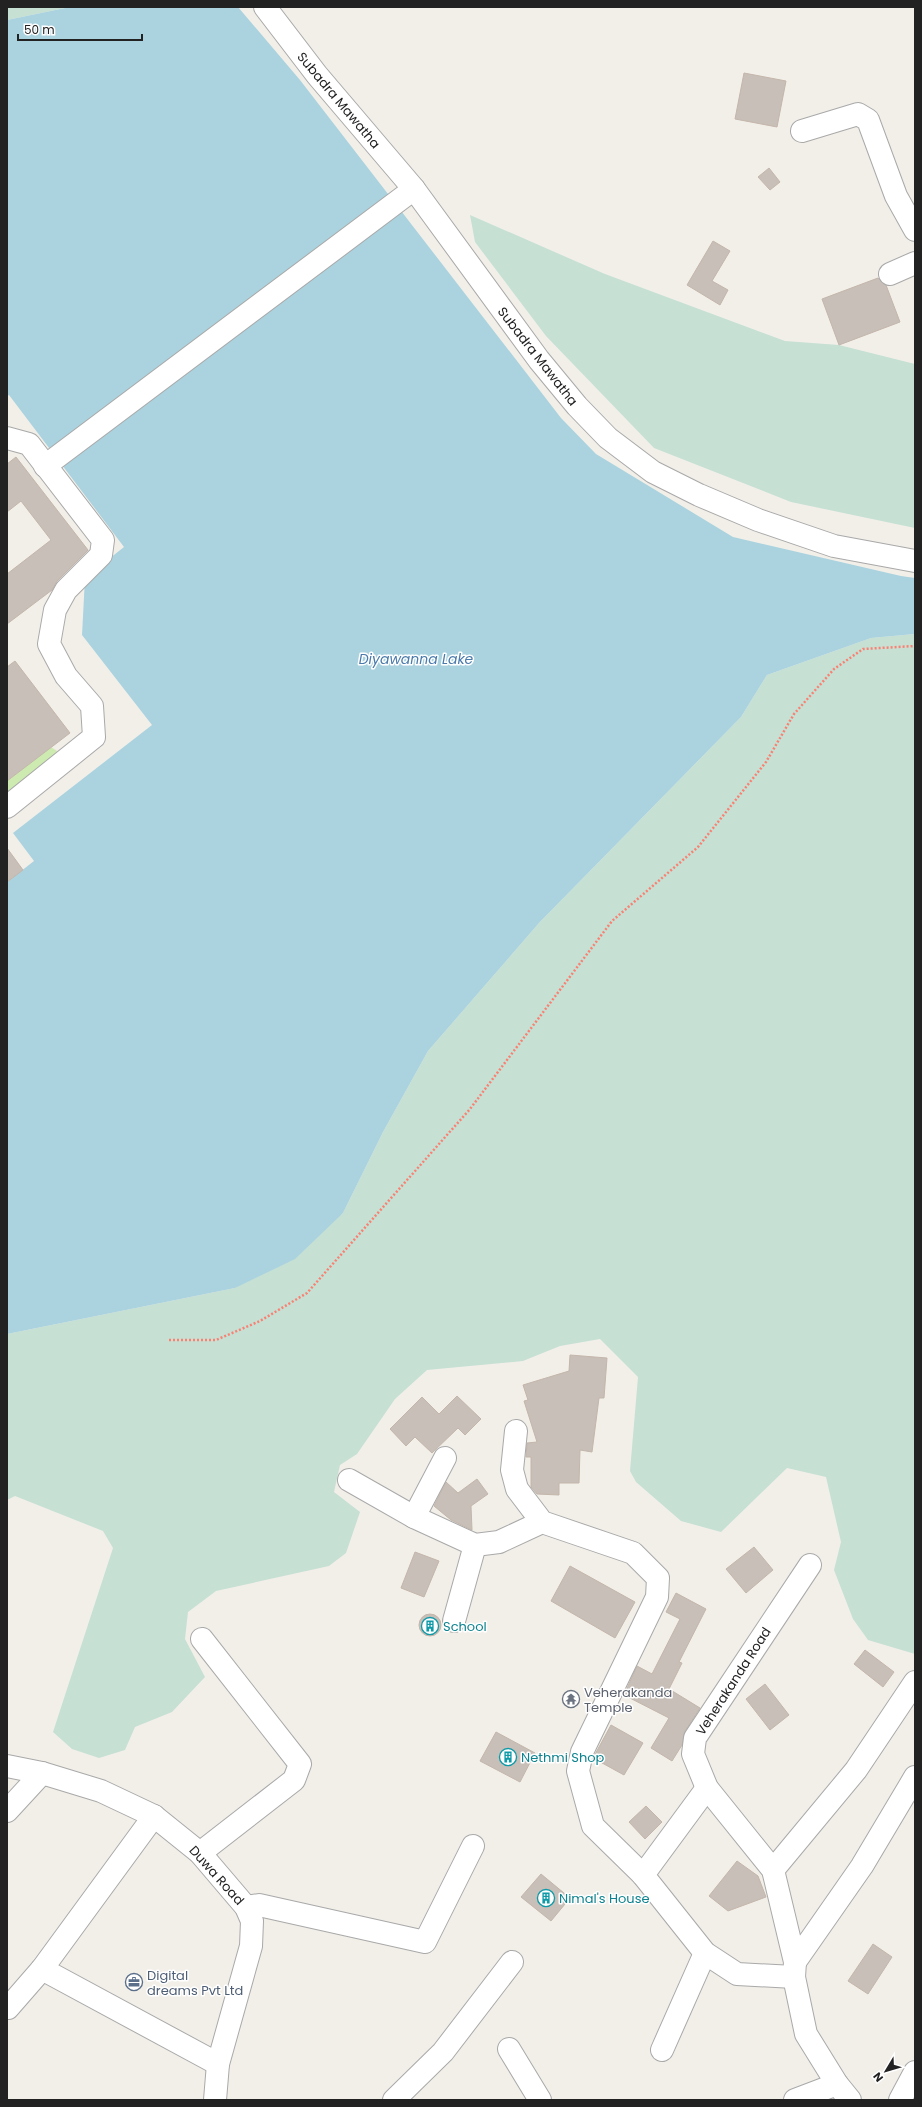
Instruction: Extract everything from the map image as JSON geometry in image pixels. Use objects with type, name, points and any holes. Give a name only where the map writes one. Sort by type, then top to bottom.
[{"type":"street","name":"Subadra Mawatha","points":[[265,7],[316,75],[410,192],[539,360],[577,406],[608,438],[647,467],[700,495],[758,520],[834,546],[915,561]]},
{"type":"street","points":[[802,131],[858,114],[868,120],[896,196],[915,230]]},
{"type":"street","points":[[50,463],[410,192]]},
{"type":"street","points":[[890,274],[915,263]]},
{"type":"street","points":[[7,438],[29,444],[50,463],[103,540],[101,555],[66,590],[55,610],[49,644],[66,676],[92,706],[94,737],[7,807]]},
{"type":"street","points":[[516,1431],[512,1470],[517,1489],[542,1522],[633,1553],[658,1578],[657,1597],[582,1752],[578,1771],[593,1826],[643,1875],[705,1953],[737,1974],[794,1970],[862,1866],[915,1777]]},
{"type":"street","points":[[414,1517],[446,1458]]},
{"type":"street","points":[[349,1480],[414,1517],[475,1545],[499,1542],[542,1522]]},
{"type":"street","points":[[454,1621],[475,1545]]},
{"type":"street","name":"Veherakanda Road","points":[[810,1565],[695,1738],[693,1754],[707,1788],[773,1870],[806,2034],[843,2092]]},
{"type":"street","points":[[200,1853],[294,1780],[300,1764],[202,1639]]},
{"type":"street","points":[[773,1870],[856,1770],[915,1682]]},
{"type":"street","name":"Duwa Road","points":[[7,1766],[42,1773],[101,1791],[154,1816],[200,1853],[246,1907],[252,1921],[251,1946],[218,2064],[215,2100]]},
{"type":"street","points":[[7,1811],[42,1773]]},
{"type":"street","points":[[643,1875],[707,1788]]},
{"type":"street","points":[[8,2008],[42,1969],[154,1816]]},
{"type":"street","points":[[246,1907],[259,1905],[425,1942],[474,1846]]},
{"type":"street","points":[[662,2050],[705,1953]]},
{"type":"street","points":[[405,2096],[443,2052],[512,1962]]},
{"type":"street","points":[[42,1969],[218,2064]]},
{"type":"street","points":[[509,2049],[540,2100]]},
{"type":"street","points":[[900,2100],[915,2072]]},
{"type":"street","points":[[795,2100],[843,2092]]},
{"type":"path","points":[[169,1340],[216,1340],[260,1321],[307,1293],[470,1109],[612,921],[698,847],[766,762],[794,714],[834,669],[863,649],[915,646]]},
{"type":"green space","points":[[7,7],[70,7],[7,20]]},
{"type":"green space","points":[[470,215],[605,274],[785,341],[839,345],[915,364],[915,528],[791,502],[654,448],[546,336],[475,242]]},
{"type":"green space","points":[[915,634],[915,1654],[868,1640],[853,1619],[834,1570],[841,1542],[826,1477],[787,1468],[721,1532],[681,1521],[636,1482],[630,1471],[638,1377],[600,1339],[560,1346],[523,1361],[427,1370],[395,1399],[357,1454],[340,1465],[334,1492],[360,1512],[346,1553],[329,1566],[216,1591],[188,1612],[185,1639],[205,1677],[172,1712],[135,1727],[125,1750],[99,1758],[72,1749],[53,1732],[113,1548],[103,1531],[15,1496],[7,1500],[7,1334],[235,1288],[343,1213],[383,1132],[428,1051],[539,923],[741,717],[767,675],[871,638]]},
{"type":"green space","points":[[51,747],[57,751],[54,759],[7,796],[7,781]]},
{"type":"water","name":"Diyawanna Lake","points":[[70,7],[238,7],[300,80],[561,418],[596,454],[733,537],[915,578],[915,634],[871,638],[767,675],[741,717],[539,923],[428,1051],[383,1132],[343,1213],[295,1259],[235,1288],[7,1334],[7,882],[34,861],[13,833],[152,725],[82,635],[85,578],[124,547],[9,395],[7,396],[7,20]]},
{"type":"building","points":[[744,73],[786,81],[777,127],[735,119]]},
{"type":"building","points":[[769,168],[780,182],[770,190],[758,177]]},
{"type":"building","points":[[713,241],[730,251],[712,281],[728,290],[720,305],[687,285]]},
{"type":"building","points":[[878,278],[886,285],[900,322],[839,345],[822,299]]},
{"type":"building","points":[[16,457],[88,550],[57,581],[52,590],[7,624],[7,574],[51,540],[21,501],[7,512],[7,464]]},
{"type":"building","points":[[15,661],[70,733],[7,781],[7,667]]},
{"type":"building","points":[[7,848],[23,870],[7,882]]},
{"type":"building","points":[[570,1355],[607,1358],[604,1398],[599,1398],[592,1452],[580,1450],[579,1483],[559,1483],[559,1495],[537,1494],[531,1487],[531,1457],[526,1457],[527,1443],[537,1442],[524,1401],[528,1400],[523,1385],[569,1371]]},
{"type":"building","points":[[457,1396],[481,1419],[465,1435],[458,1428],[432,1453],[415,1437],[406,1446],[390,1429],[422,1397],[439,1414]]},
{"type":"building","points":[[477,1479],[488,1494],[471,1506],[472,1530],[451,1520],[434,1506],[446,1482],[458,1493]]},
{"type":"building","points":[[754,1547],[773,1570],[746,1593],[726,1569]]},
{"type":"building","points":[[415,1552],[439,1561],[424,1597],[401,1588]]},
{"type":"building","points":[[570,1566],[635,1602],[615,1638],[551,1601]]},
{"type":"building","points":[[676,1593],[706,1609],[679,1662],[682,1663],[669,1689],[700,1708],[685,1731],[682,1745],[672,1761],[651,1748],[669,1718],[624,1695],[637,1666],[652,1674],[680,1619],[666,1612]]},
{"type":"building","name":"School","points":[[426,1614],[434,1614],[441,1621],[441,1629],[434,1636],[426,1636],[419,1629],[419,1621]]},
{"type":"building","points":[[865,1650],[894,1672],[883,1687],[854,1664]]},
{"type":"building","points":[[765,1684],[789,1715],[770,1730],[746,1699]]},
{"type":"building","points":[[611,1725],[643,1743],[624,1775],[593,1758]]},
{"type":"building","name":"Nethmi Shop","points":[[496,1732],[535,1753],[520,1782],[480,1761]]},
{"type":"building","points":[[646,1806],[662,1822],[645,1839],[629,1822]]},
{"type":"building","points":[[737,1861],[758,1876],[766,1897],[728,1911],[709,1896]]},
{"type":"building","name":"Nimal's House","points":[[541,1874],[570,1898],[551,1921],[521,1897]]},
{"type":"building","points":[[873,1944],[892,1957],[868,1994],[848,1981]]},
{"type":"place","name":"School","points":[[430,1626]]},
{"type":"place","name":"Veherakanda Temple","points":[[571,1699]]},
{"type":"place","name":"Nethmi Shop","points":[[508,1757]]},
{"type":"place","name":"Nimal's House","points":[[546,1898]]},
{"type":"place","name":"Digital dreams Pvt Ltd","points":[[134,1982]]}]
